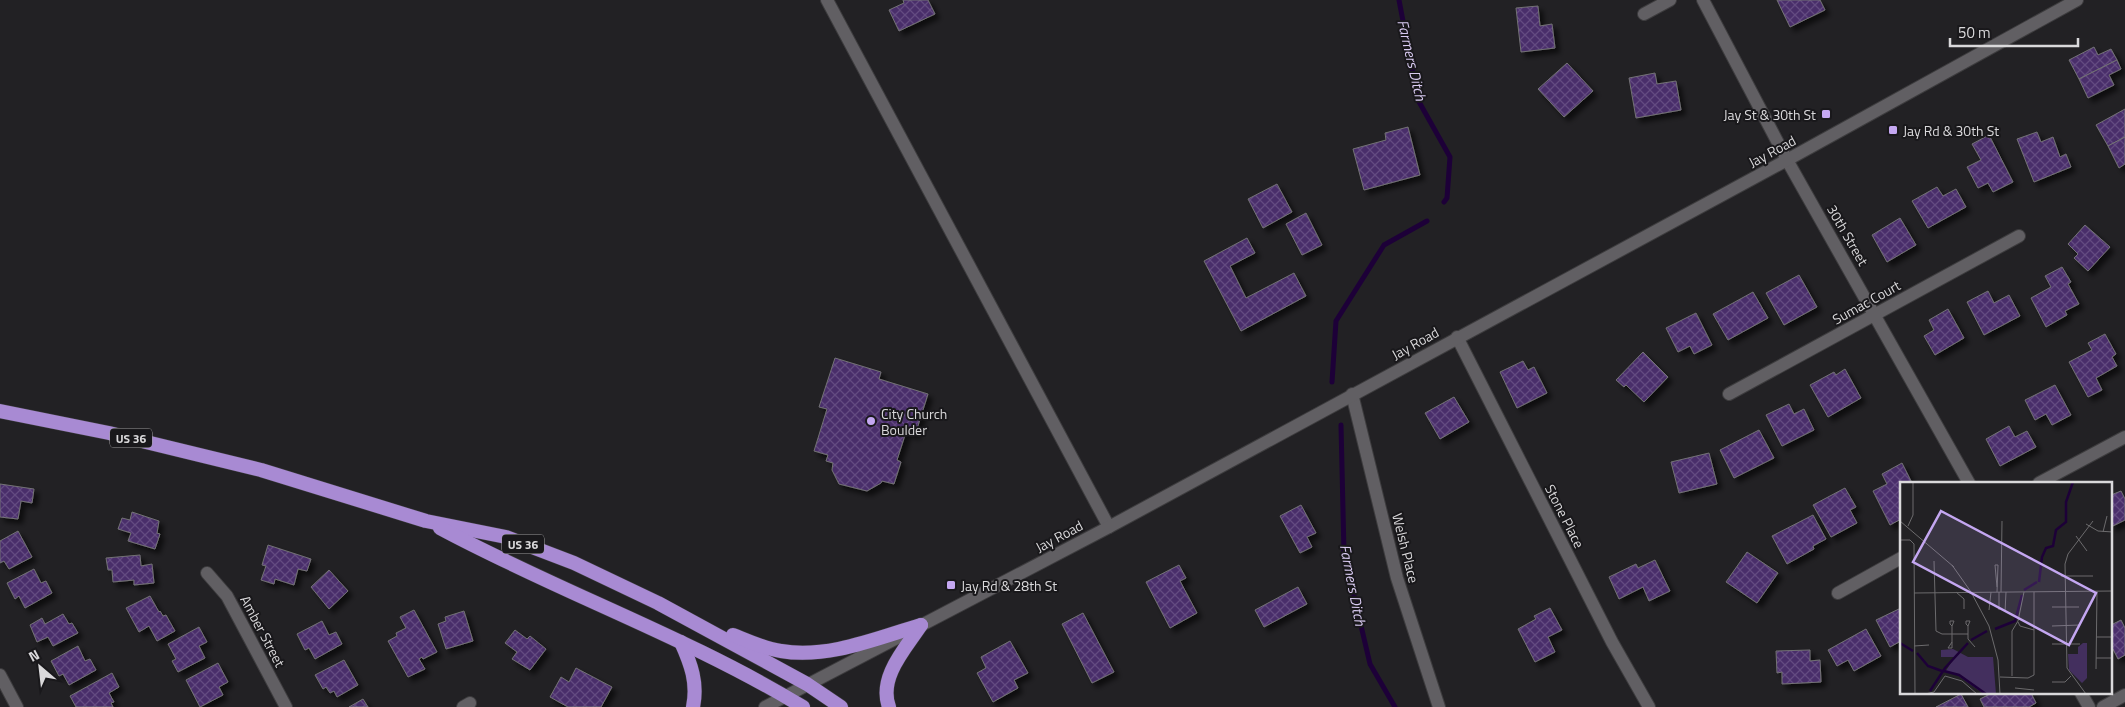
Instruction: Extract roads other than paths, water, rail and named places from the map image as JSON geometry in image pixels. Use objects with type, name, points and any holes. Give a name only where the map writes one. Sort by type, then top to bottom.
[{"type":"highway","name":"US 36","points":[[0,411],[109,433],[270,472],[426,521],[506,537],[574,563],[701,625],[807,684],[841,707]]},
{"type":"highway","name":"US 36","points":[[426,521],[499,560],[682,642],[803,707]]},
{"type":"highway","points":[[701,625],[780,651],[806,654],[837,649],[922,625]]},
{"type":"highway","points":[[889,707],[887,700],[888,685],[892,669],[922,625]]},
{"type":"highway","points":[[682,642],[691,664],[695,682],[693,707]]},
{"type":"street","points":[[828,0],[1109,527]]},
{"type":"street","points":[[1644,14],[1670,0]]},
{"type":"street","name":"30th Street","points":[[1703,0],[1787,160],[1968,482]]},
{"type":"street","name":"Jay Road","points":[[765,707],[1109,527],[1456,337],[1787,160],[2077,0]]},
{"type":"street","name":"Sumac Court","points":[[1729,394],[2019,236]]},
{"type":"street","name":"Stone Place","points":[[1456,337],[1612,642],[1649,707]]},
{"type":"street","name":"Welsh Place","points":[[1352,394],[1397,578],[1439,707]]},
{"type":"street","points":[[2041,482],[2125,437]]},
{"type":"street","points":[[1838,593],[1900,559]]},
{"type":"street","name":"Amber Street","points":[[208,573],[228,596],[286,707]]},
{"type":"street","points":[[0,675],[17,707]]},
{"type":"street","points":[[2082,694],[2089,707]]},
{"type":"street","points":[[2103,707],[2125,695]]},
{"type":"waterway","name":"Farmers Ditch","points":[[1399,0],[1418,100],[1450,157],[1447,198],[1444,202]]},
{"type":"waterway","name":"Farmers Ditch","points":[[1332,382],[1336,321],[1384,245],[1427,221]]},
{"type":"waterway","name":"Farmers Ditch","points":[[1341,425],[1344,553],[1370,664],[1395,707]]},
{"type":"place","name":"Jay St & 30th St","points":[[1826,114]]},
{"type":"place","name":"Jay Rd & 30th St","points":[[1893,130]]},
{"type":"place","name":"City Church Boulder","points":[[871,421]]},
{"type":"place","name":"Jay Rd & 28th St","points":[[951,585]]}]
